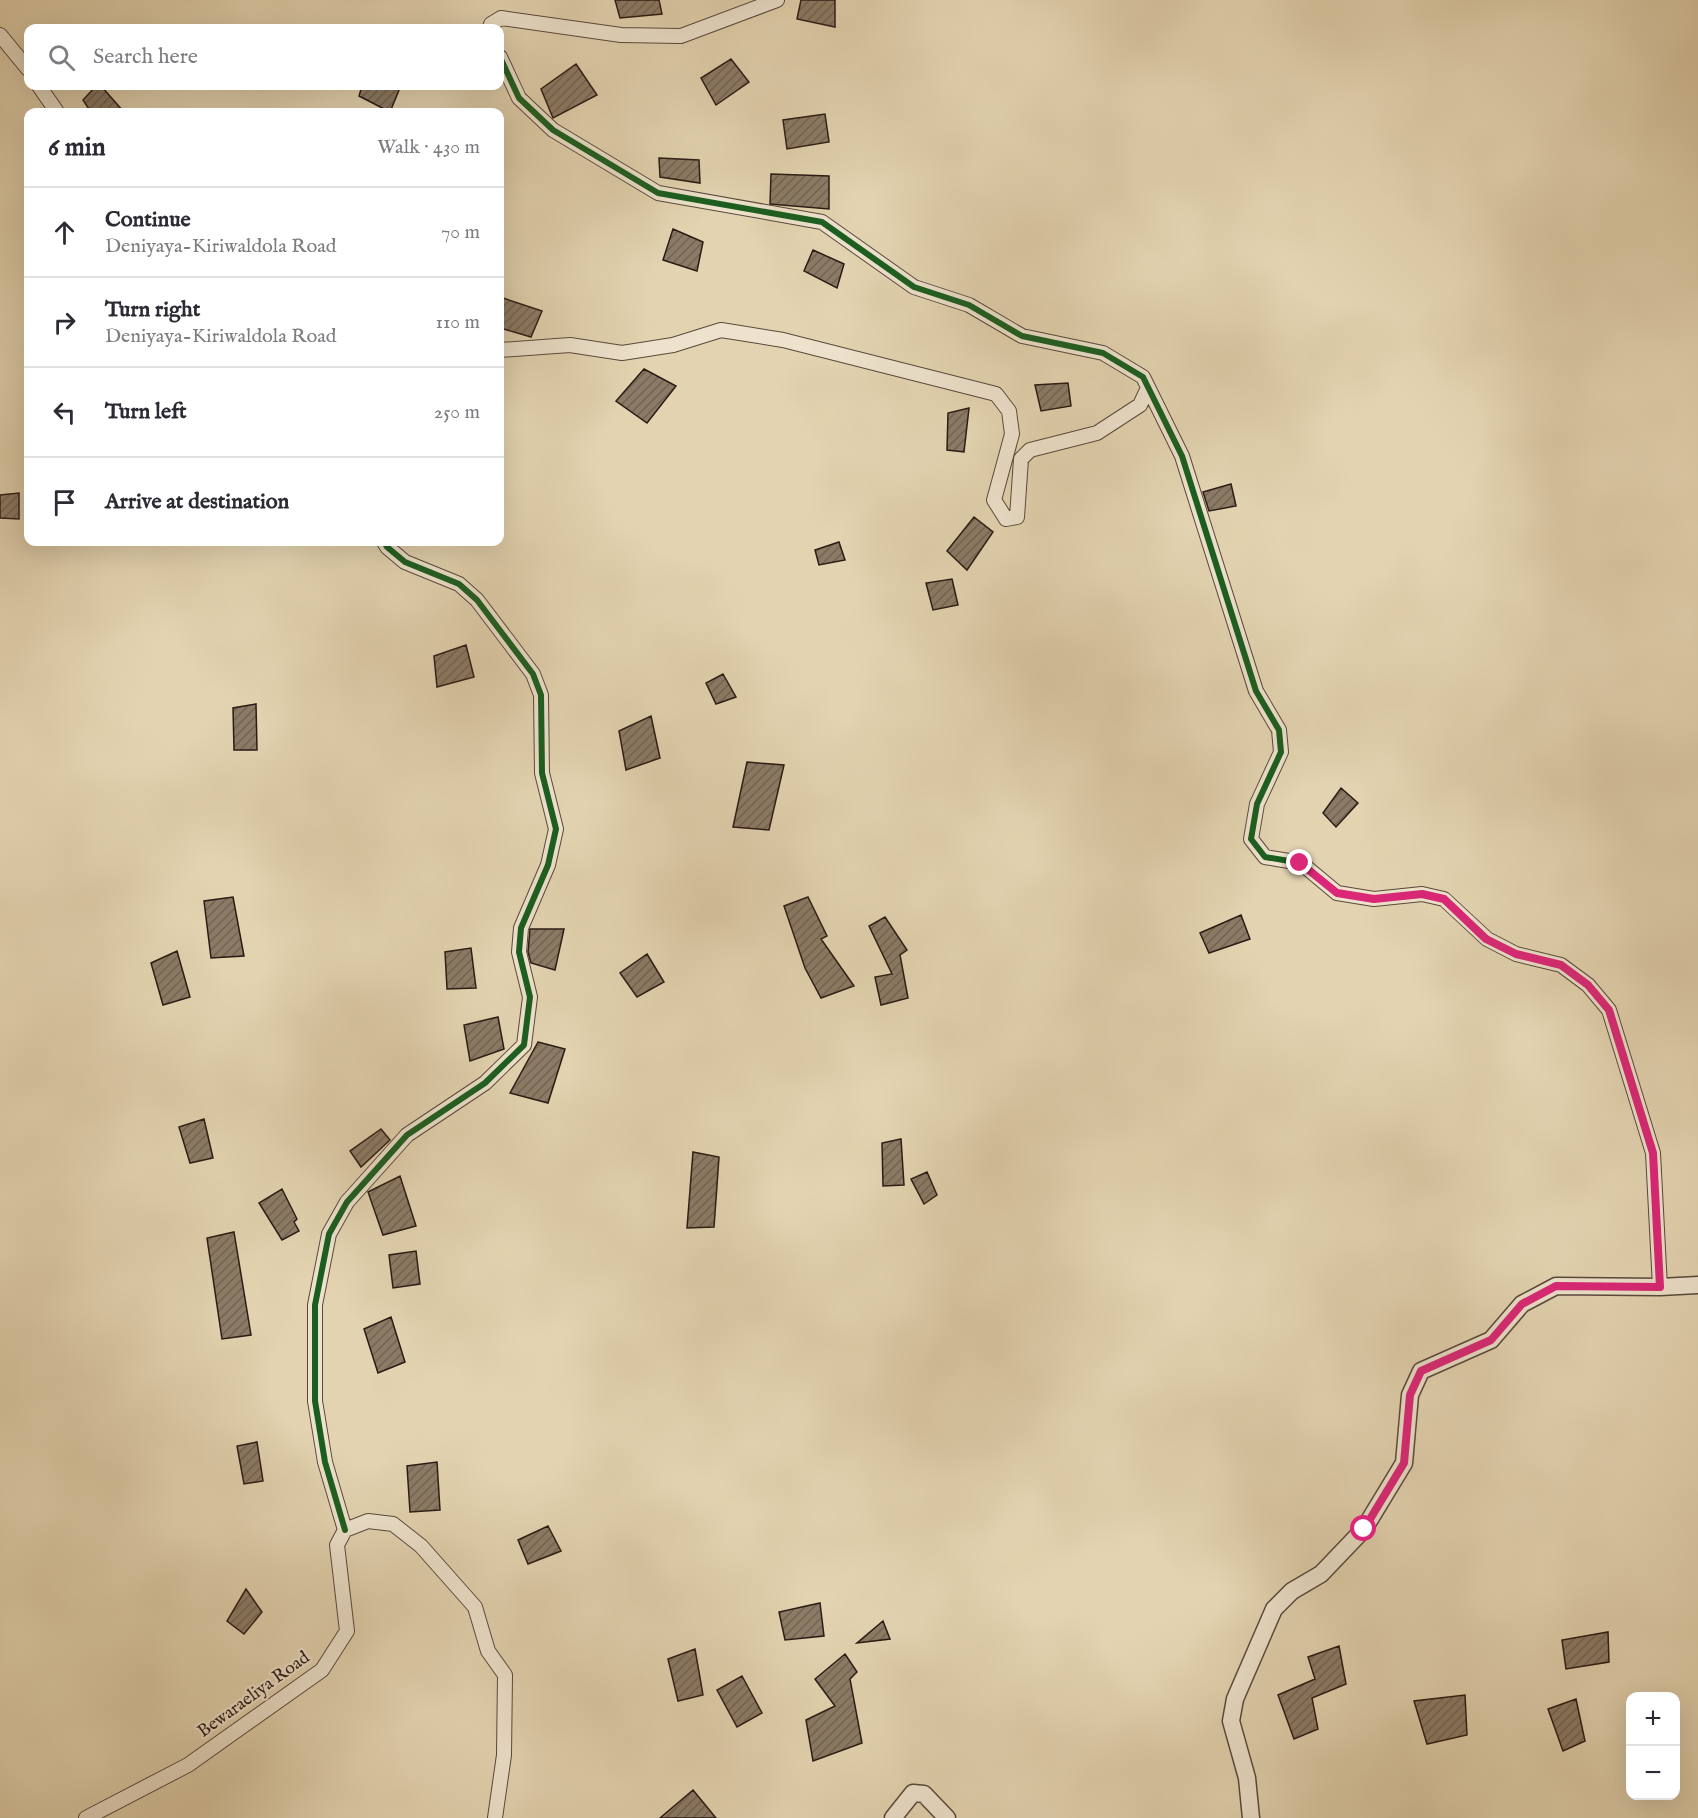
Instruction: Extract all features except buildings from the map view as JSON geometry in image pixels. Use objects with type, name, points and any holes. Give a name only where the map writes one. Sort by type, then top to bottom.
[{"type":"street","points":[[491,24],[501,18],[621,35],[681,36],[777,0]]},
{"type":"street","points":[[0,34],[24,64]]},
{"type":"street","points":[[504,66],[519,98],[553,130],[658,193],[822,222],[914,287],[969,305],[1022,336],[1104,353],[1143,377],[1147,390],[1182,456],[1256,692],[1279,730],[1281,752],[1257,804],[1251,839],[1265,857],[1300,863],[1337,893],[1374,899],[1422,894],[1444,899],[1486,939],[1516,954],[1561,965],[1588,985],[1609,1010],[1653,1153],[1660,1287]]},
{"type":"street","points":[[42,90],[54,108]]},
{"type":"street","points":[[504,350],[570,345],[622,353],[673,345],[721,330],[783,340],[996,394],[1009,411],[1012,434],[994,500],[1006,519],[1017,517],[1022,459],[1030,450],[1097,433],[1140,405],[1147,390]]},
{"type":"street","points":[[386,546],[405,562],[459,584],[477,600],[533,674],[541,695],[542,773],[556,829],[548,865],[521,928],[519,952],[530,996],[524,1045],[485,1083],[407,1135],[347,1202],[329,1234],[315,1305],[315,1401],[325,1462],[345,1530],[368,1521],[393,1524],[421,1546],[475,1607],[488,1651],[505,1675],[504,1755],[495,1818]]},
{"type":"street","points":[[1251,1818],[1247,1778],[1231,1721],[1235,1699],[1274,1610],[1292,1591],[1321,1575],[1364,1529],[1404,1463],[1410,1395],[1421,1371],[1491,1340],[1522,1304],[1556,1286],[1698,1285]]},
{"type":"street","name":"Bewaraeliya Road","points":[[86,1818],[188,1765],[322,1671],[347,1631],[337,1545],[345,1530]]},
{"type":"street","points":[[893,1818],[913,1793],[924,1794],[947,1818]]},
{"type":"cycle path","points":[[504,66],[519,98],[553,130],[658,193],[822,222],[914,287],[969,305],[1022,336],[1103,353],[1143,377],[1182,456],[1256,691],[1279,730],[1281,752],[1257,804],[1251,839],[1265,857],[1301,863],[1337,893],[1374,899],[1422,894],[1444,899],[1487,939],[1516,954],[1561,965],[1588,985],[1609,1010],[1653,1153],[1660,1287]]},
{"type":"cycle path","points":[[345,1530],[325,1462],[315,1401],[315,1305],[329,1234],[347,1202],[407,1135],[485,1083],[524,1045],[530,997],[519,952],[521,928],[548,865],[556,829],[542,773],[541,695],[533,674],[477,600],[459,584],[405,562],[386,546]]},
{"type":"route","points":[[1300,863],[1337,893],[1374,899],[1422,894],[1444,899],[1486,939],[1516,954],[1561,965],[1588,985],[1609,1010],[1653,1153],[1660,1287],[1556,1286],[1522,1304],[1491,1340],[1421,1371],[1410,1395],[1404,1463],[1364,1529]]}]
